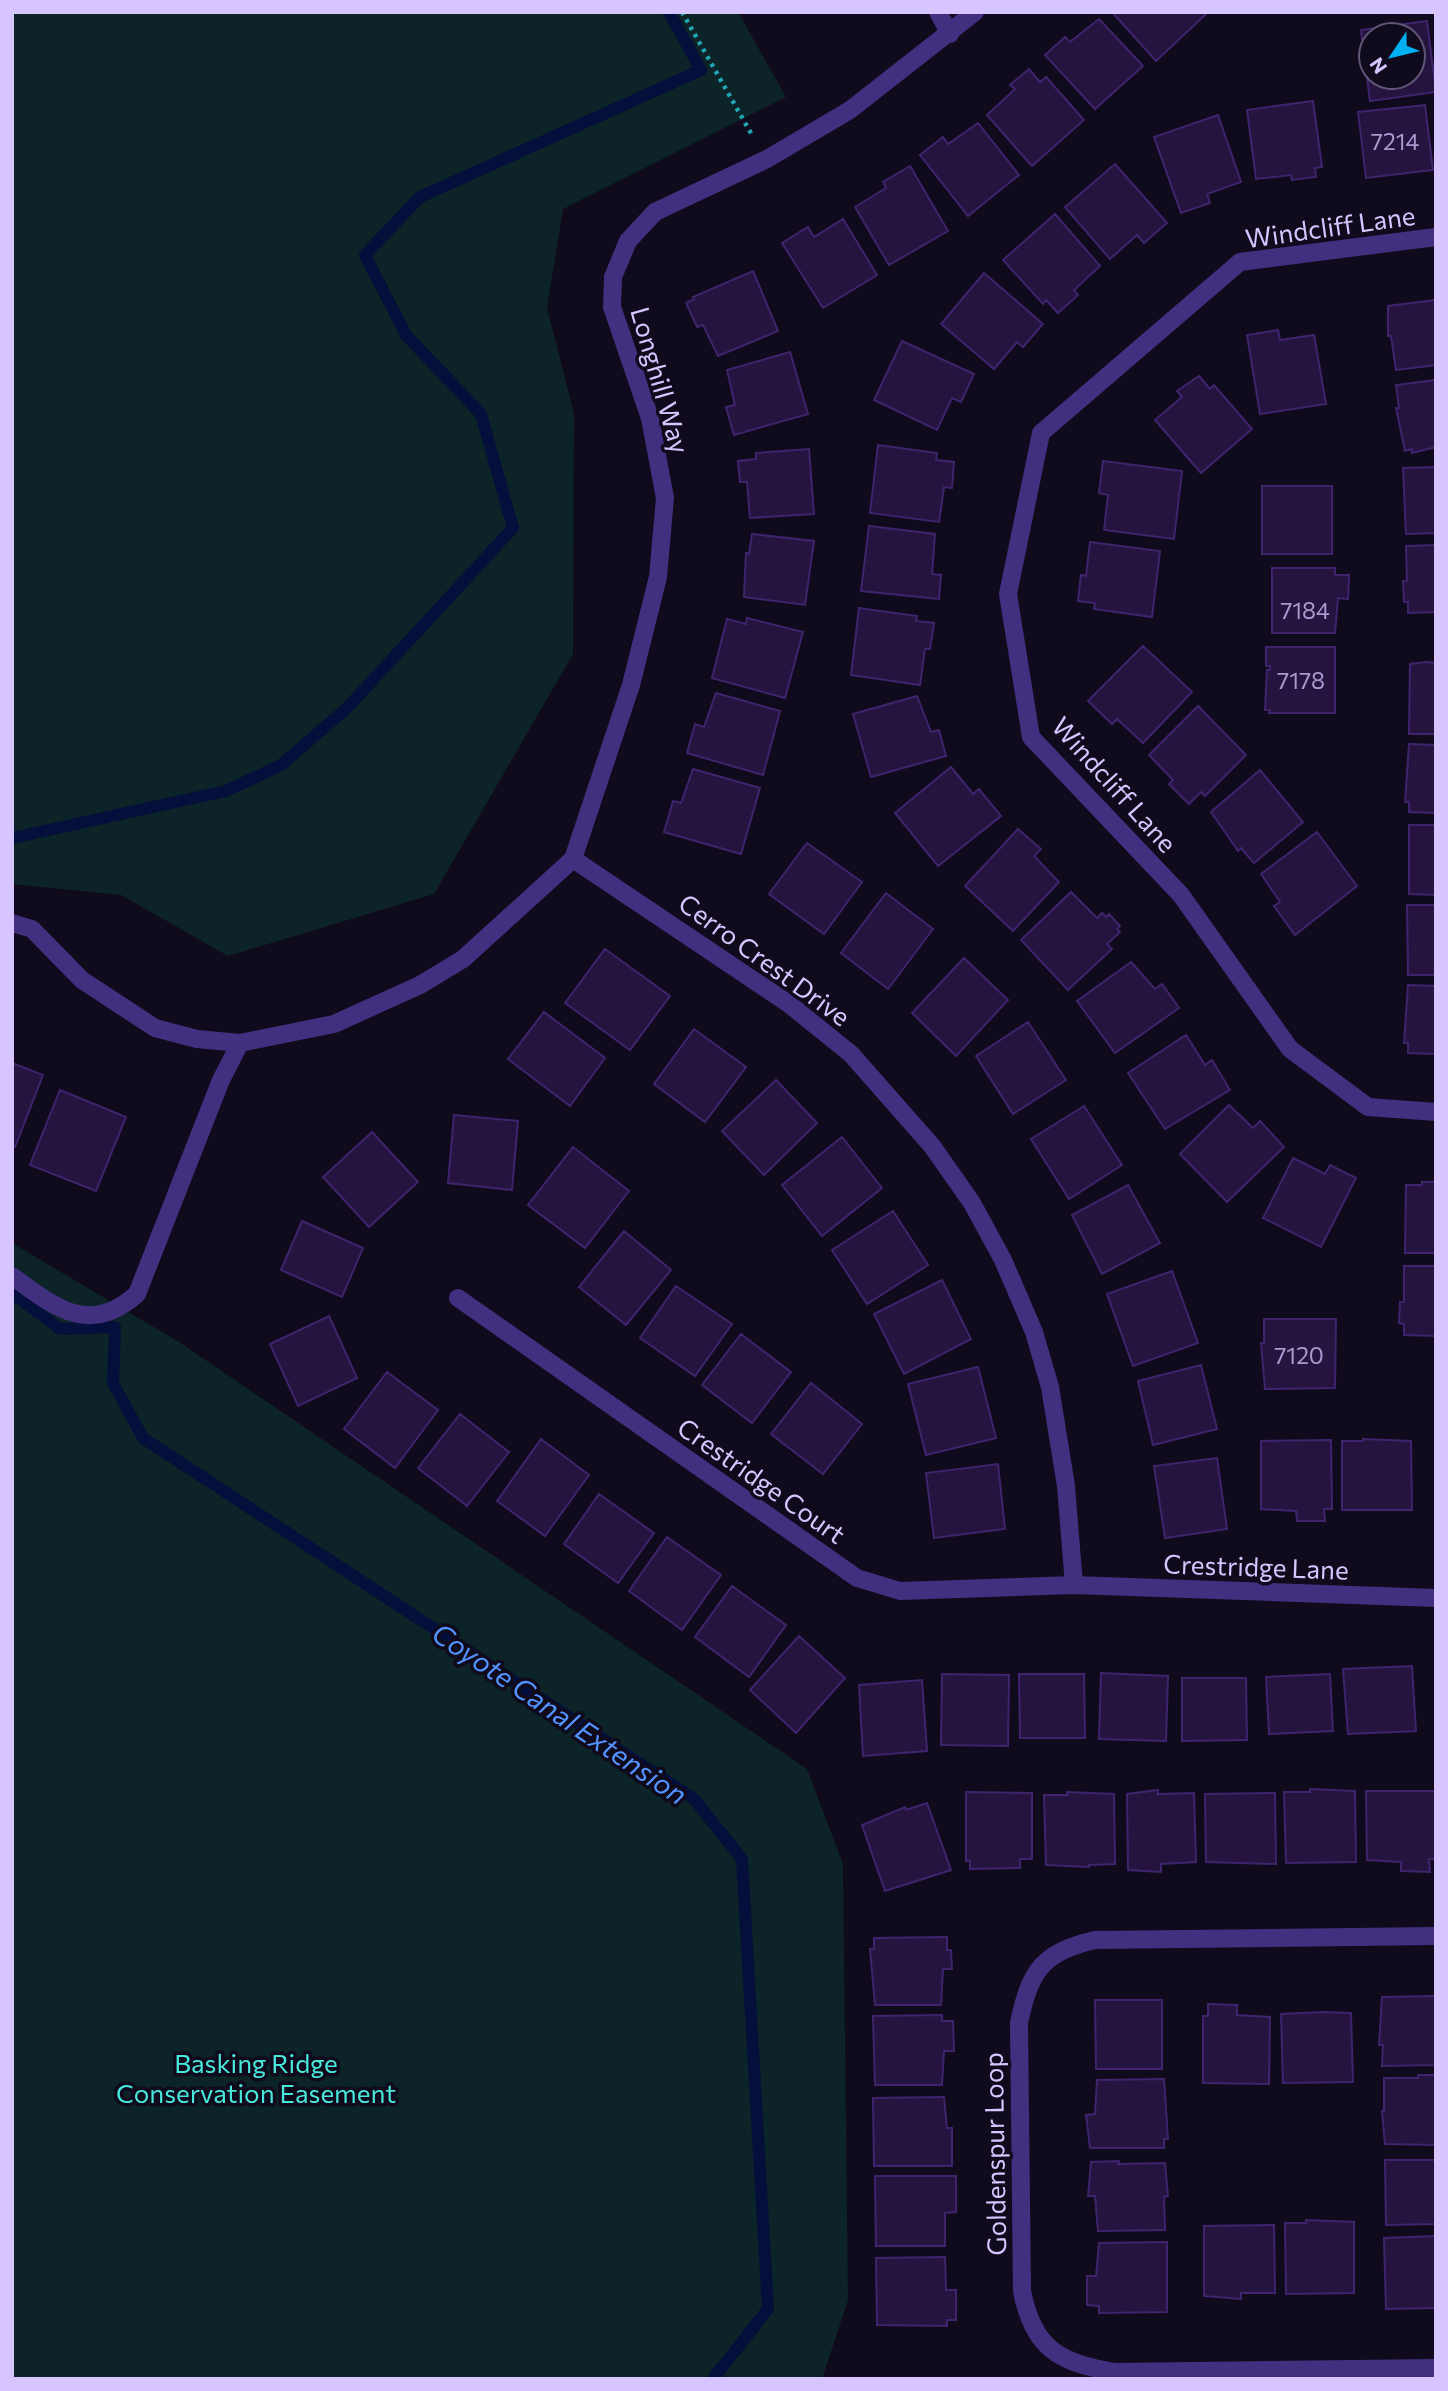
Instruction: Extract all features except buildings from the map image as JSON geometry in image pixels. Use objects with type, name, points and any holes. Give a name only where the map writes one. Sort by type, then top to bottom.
[{"type":"street","points":[[938,12],[950,34]]},
{"type":"street","name":"Longhill Way","points":[[573,859],[646,632],[659,577],[665,498],[650,418],[612,307],[613,277],[628,241],[655,212],[767,159],[850,110],[975,12]]},
{"type":"street","name":"Windcliff Lane","points":[[1436,237],[1240,262],[1041,433],[1008,594],[1031,737],[1181,895],[1290,1049],[1368,1107],[1436,1112]]},
{"type":"street","points":[[12,923],[32,929],[82,980],[155,1028],[197,1040],[240,1043],[334,1024],[420,985],[463,959],[573,859]]},
{"type":"street","name":"Cerro Crest Drive","points":[[573,859],[789,1003],[851,1054],[940,1157],[972,1203],[1003,1260],[1034,1332],[1050,1387],[1065,1474],[1074,1586]]},
{"type":"street","points":[[12,1276],[56,1308],[94,1317],[118,1311],[137,1294],[221,1080],[240,1043]]},
{"type":"street","name":"Crestridge Court","points":[[458,1298],[857,1578],[900,1591],[1074,1586]]},
{"type":"street","name":"Crestridge Lane","points":[[1074,1586],[1436,1598]]},
{"type":"street","name":"Goldenspur Loop","points":[[1436,1936],[1096,1940],[1064,1947],[1041,1967],[1026,1991],[1019,2023],[1022,2291],[1028,2322],[1051,2350],[1079,2366],[1114,2371],[1436,2368]]},
{"type":"path","points":[[682,12],[767,159]]},
{"type":"green space","points":[[12,12],[738,12],[786,97],[563,209],[547,308],[574,414],[573,654],[434,894],[228,956],[121,895],[12,884]]},
{"type":"green space","name":"Basking Ridge Conservation Easement","points":[[12,1243],[179,1342],[807,1769],[843,1864],[848,2300],[822,2379],[12,2379]]},
{"type":"waterway","name":"Coyote Canal Extension","points":[[12,838],[226,791],[281,765],[347,708],[513,528],[481,414],[406,335],[365,255],[420,197],[701,70],[669,12]]},
{"type":"waterway","name":"Coyote Canal Extension","points":[[12,1293],[60,1329],[115,1327],[113,1383],[143,1438],[694,1799],[742,1859],[768,2309],[713,2379]]}]
